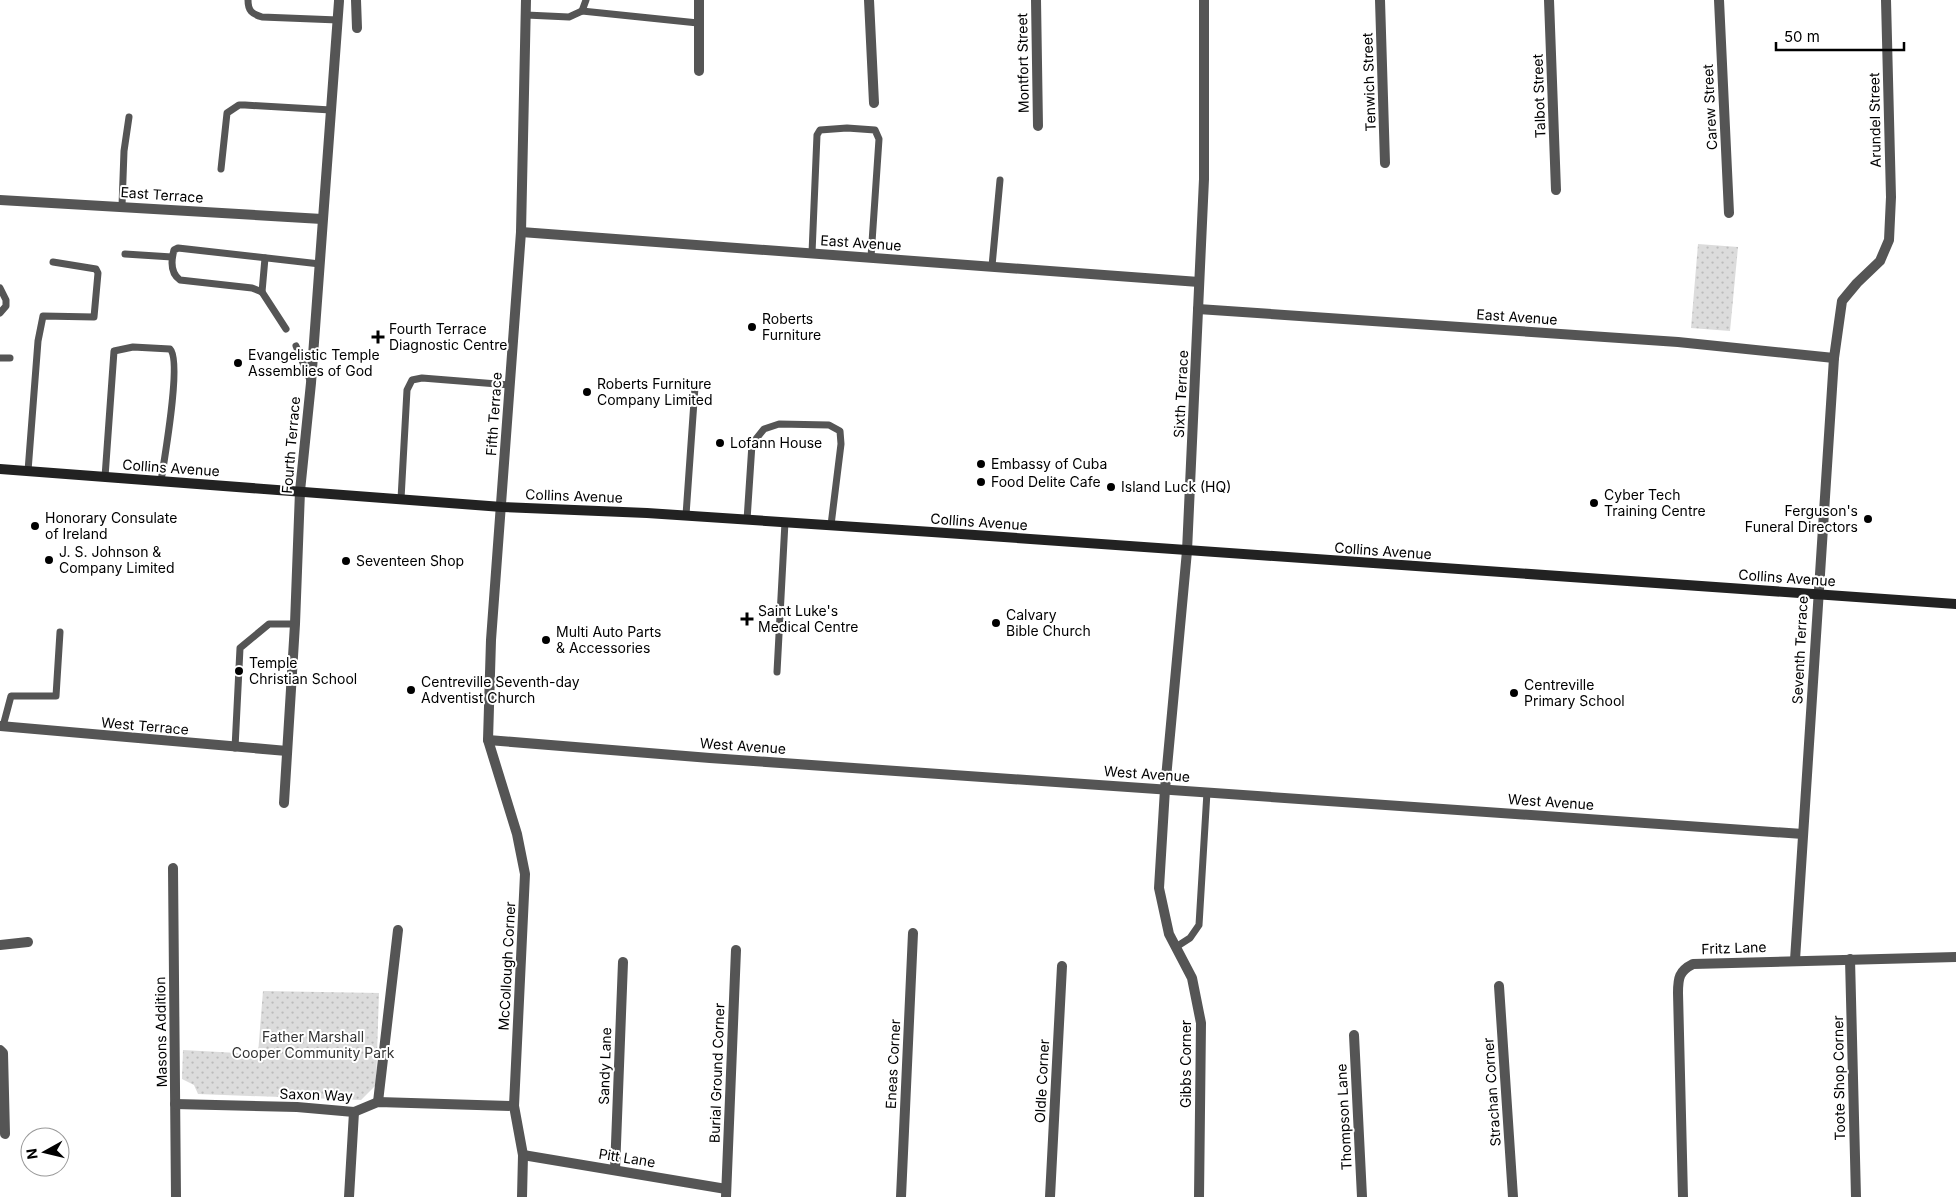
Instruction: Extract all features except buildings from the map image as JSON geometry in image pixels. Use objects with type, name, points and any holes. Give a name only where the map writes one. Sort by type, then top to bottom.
[{"type":"street","points":[[356,0],[357,28]]},
{"type":"street","name":"Fifth Terrace","points":[[488,740],[491,640],[521,232],[526,0]]},
{"type":"street","points":[[699,0],[699,71]]},
{"type":"street","points":[[869,0],[874,103]]},
{"type":"street","name":"Montfort Street","points":[[1036,0],[1038,126]]},
{"type":"street","name":"Sixth Terrace","points":[[1165,789],[1187,551],[1204,179],[1204,0]]},
{"type":"street","name":"Tenwich Street","points":[[1380,0],[1386,163]]},
{"type":"street","name":"Talbot Street","points":[[1549,0],[1556,190]]},
{"type":"street","name":"Carew Street","points":[[1718,0],[1729,213]]},
{"type":"street","name":"Arundel Street","points":[[1886,0],[1891,197],[1890,240]]},
{"type":"street","name":"Fourth Terrace","points":[[284,803],[295,624],[300,491],[311,383],[339,1]]},
{"type":"street","name":"East Terrace","points":[[0,200],[122,206],[322,220]]},
{"type":"street","name":"East Avenue","points":[[521,232],[1200,282]]},
{"type":"street","name":"Seventh Terrace","points":[[1795,960],[1817,594],[1834,358],[1842,301],[1857,283],[1880,261],[1890,240]]},
{"type":"street","name":"East Avenue","points":[[1198,309],[1678,342],[1834,358]]},
{"type":"street","name":"Collins Avenue","points":[[0,469],[502,507],[686,515],[1956,604]]},
{"type":"street","name":"West Terrace","points":[[1,726],[234,748],[287,751]]},
{"type":"street","name":"West Avenue","points":[[488,740],[720,759],[1803,834]]},
{"type":"street","name":"McCollough Corner","points":[[488,740],[517,834],[525,874],[514,1106],[523,1155],[522,1197]]},
{"type":"street","name":"Gibbs Corner","points":[[1165,789],[1159,888],[1169,934],[1192,978],[1201,1023],[1199,1197]]},
{"type":"street","name":"Masons Addition","points":[[173,868],[176,1197]]},
{"type":"street","points":[[378,1102],[398,930]]},
{"type":"street","name":"Eneas Corner","points":[[901,1197],[913,933]]},
{"type":"street","points":[[0,945],[28,942]]},
{"type":"street","name":"Burial Ground Corner","points":[[726,1193],[736,950]]},
{"type":"street","name":"Fritz Lane","points":[[1683,1197],[1678,976],[1684,968],[1693,964],[1956,957]]},
{"type":"street","name":"Toote Shop Corner","points":[[1850,959],[1856,1197]]},
{"type":"street","name":"Sandy Lane","points":[[615,1170],[623,962]]},
{"type":"street","name":"Oldle Corner","points":[[1050,1197],[1062,966]]},
{"type":"street","name":"Strachan Corner","points":[[1499,986],[1513,1197]]},
{"type":"street","name":"Thompson Lane","points":[[1354,1035],[1362,1197]]},
{"type":"street","points":[[0,1050],[3,1053],[5,1134]]},
{"type":"street","name":"Saxon Way","points":[[175,1104],[297,1107],[354,1112],[378,1102],[514,1106]]},
{"type":"street","points":[[349,1197],[354,1112]]},
{"type":"street","name":"Pitt Lane","points":[[523,1155],[615,1170],[726,1193]]},
{"type":"lane","points":[[248,0],[248,8],[254,15],[262,17],[338,20]]},
{"type":"lane","points":[[582,11],[586,0]]},
{"type":"lane","points":[[526,15],[569,16],[582,11],[698,23]]},
{"type":"lane","points":[[221,169],[227,112],[233,108],[245,105],[331,110]]},
{"type":"lane","points":[[122,206],[124,152],[129,117]]},
{"type":"lane","points":[[812,253],[817,135],[820,130],[847,128],[876,130],[879,139],[871,257]]},
{"type":"lane","points":[[992,266],[1000,180]]},
{"type":"lane","points":[[286,329],[262,292],[252,288],[180,280],[172,271],[174,250],[178,248],[320,264]]},
{"type":"lane","points":[[126,254],[172,257]]},
{"type":"lane","points":[[262,292],[265,258]]},
{"type":"lane","points":[[28,471],[38,341],[43,316],[94,318],[98,273],[96,269],[53,262]]},
{"type":"lane","points":[[0,288],[6,300],[6,306],[0,313]]},
{"type":"lane","points":[[296,346],[311,383]]},
{"type":"lane","points":[[105,477],[114,351],[133,347],[170,349],[174,357],[173,386],[170,424],[161,481]]},
{"type":"lane","points":[[0,358],[10,358]]},
{"type":"lane","points":[[401,499],[408,390],[412,380],[422,378],[510,385]]},
{"type":"lane","points":[[686,515],[695,387]]},
{"type":"lane","points":[[747,520],[752,444],[764,429],[779,424],[829,425],[840,431],[841,444],[832,525]]},
{"type":"lane","points":[[777,672],[785,522]]},
{"type":"lane","points":[[234,748],[240,648],[269,624],[295,624]]},
{"type":"lane","points":[[1,726],[11,696],[56,696],[60,632]]},
{"type":"lane","points":[[1176,947],[1190,938],[1199,925],[1207,792]]},
{"type":"green space","points":[[1698,244],[1738,247],[1730,331],[1691,328]]},
{"type":"green space","name":"Father Marshall Cooper Community Park","points":[[263,991],[379,993],[376,1085],[361,1100],[198,1094],[194,1085],[182,1079],[183,1050],[258,1054]]},
{"type":"place","name":"Roberts Furniture","points":[[752,327]]},
{"type":"place","name":"Fourth Terrace Diagnostic Centre","points":[[378,337]]},
{"type":"place","name":"Evangelistic Temple Assemblies of God","points":[[238,363]]},
{"type":"place","name":"Roberts Furniture Company Limited","points":[[587,392]]},
{"type":"place","name":"Lofann House","points":[[720,443]]},
{"type":"place","name":"Embassy of Cuba","points":[[981,464]]},
{"type":"place","name":"Food Delite Cafe","points":[[981,482]]},
{"type":"place","name":"Island Luck (HQ)","points":[[1111,487]]},
{"type":"place","name":"Cyber Tech Training Centre","points":[[1594,503]]},
{"type":"place","name":"Ferguson's Funeral Directors","points":[[1868,519]]},
{"type":"place","name":"Honorary Consulate of Ireland","points":[[35,526]]},
{"type":"place","name":"J. S. Johnson & Company Limited","points":[[49,560]]},
{"type":"place","name":"Seventeen Shop","points":[[346,561]]},
{"type":"place","name":"Saint Luke's Medical Centre","points":[[747,619]]},
{"type":"place","name":"Calvary Bible Church","points":[[996,623]]},
{"type":"place","name":"Multi Auto Parts & Accessories","points":[[546,640]]},
{"type":"place","name":"Temple Christian School","points":[[239,671]]},
{"type":"place","name":"Centreville Seventh-day Adventist Church","points":[[411,690]]},
{"type":"place","name":"Centreville Primary School","points":[[1514,693]]}]
